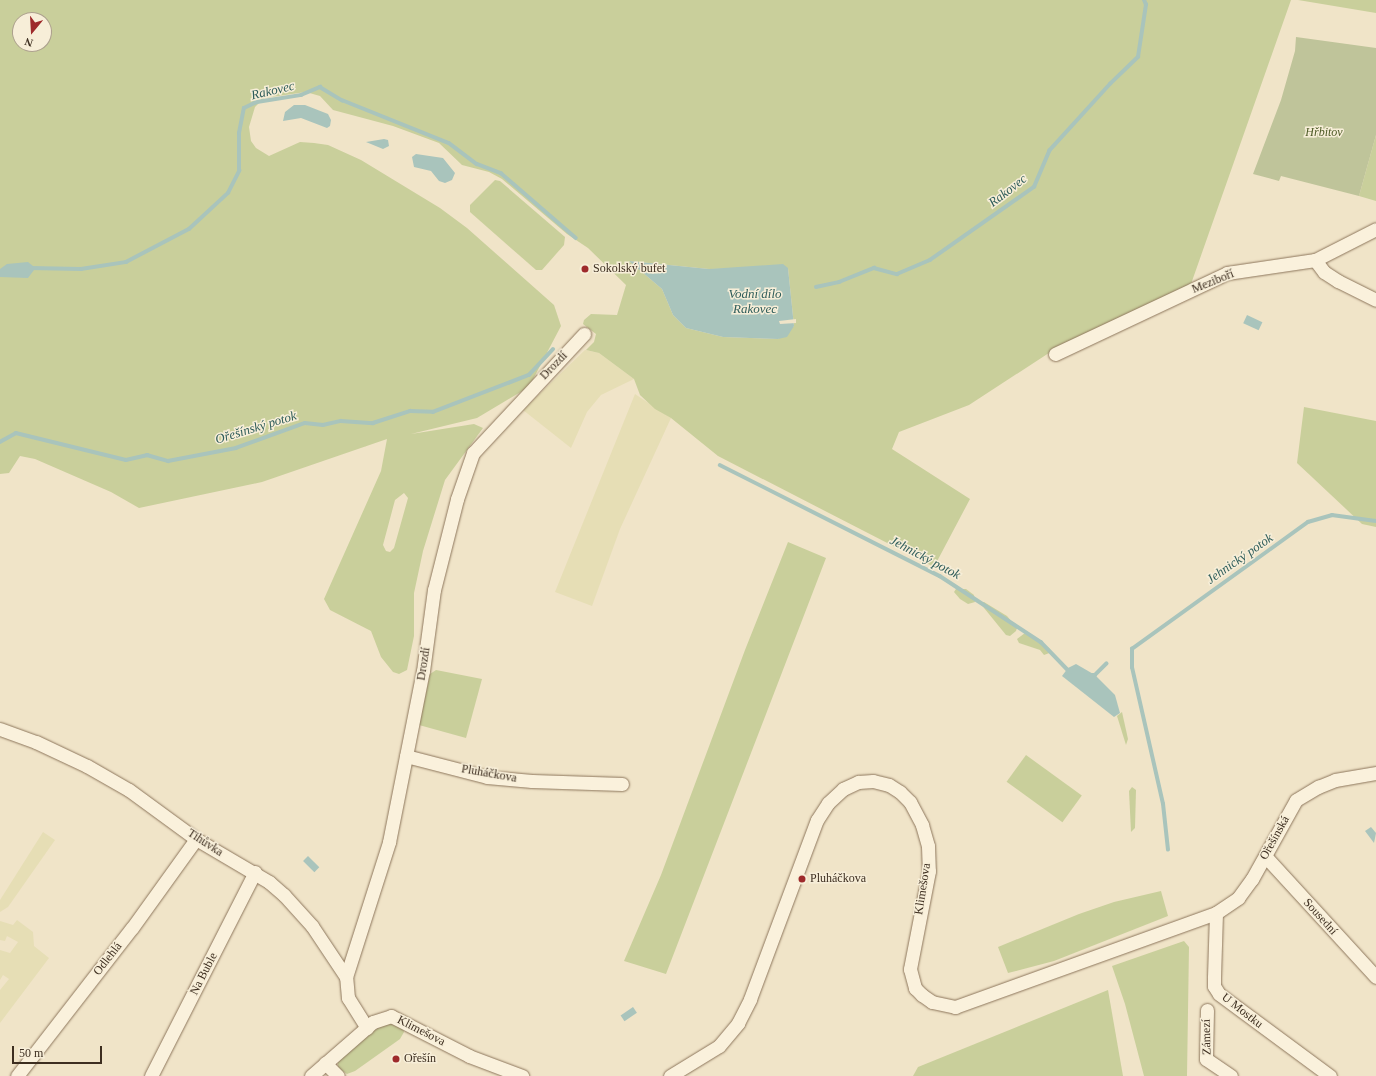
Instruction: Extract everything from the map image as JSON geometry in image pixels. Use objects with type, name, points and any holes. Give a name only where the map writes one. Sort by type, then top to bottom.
[{"type":"street","name":"Meziboří","points":[[1055,354],[1227,273],[1315,260],[1376,229]]},
{"type":"street","points":[[1315,260],[1324,272],[1376,300]]},
{"type":"street","name":"Drozdí","points":[[367,1028],[348,998],[346,977],[389,842],[423,671],[434,590],[457,499],[473,453],[584,334]]},
{"type":"street","name":"Tihůvka","points":[[0,730],[36,742],[87,766],[129,790],[196,839],[255,872],[284,894],[297,909],[346,977]]},
{"type":"street","name":"Pluháčkova","points":[[406,756],[487,777],[532,781],[622,784]]},
{"type":"street","name":"Ořešínská","points":[[1188,924],[1216,913],[1238,898],[1265,856],[1296,800],[1318,787],[1335,780],[1376,773]]},
{"type":"street","name":"Klimešova","points":[[670,1076],[719,1046],[738,1023],[750,999],[817,820],[828,803],[843,789],[858,782],[878,782],[900,792],[910,802],[922,825],[928,846],[928,872],[910,969],[915,988],[932,1002],[955,1007],[1102,952],[1188,924]]},
{"type":"street","name":"Odlehlá","points":[[17,1076],[132,928],[196,839]]},
{"type":"street","name":"Sousední","points":[[1265,856],[1376,977]]},
{"type":"street","name":"Na Buble","points":[[151,1076],[255,872]]},
{"type":"street","name":"U Mostku","points":[[1216,913],[1214,978],[1219,994],[1330,1076]]},
{"type":"street","name":"Zámezí","points":[[1207,1010],[1206,1059],[1231,1076]]},
{"type":"street","name":"Klimešova","points":[[311,1076],[382,1017],[397,1017],[469,1056],[522,1076]]},
{"type":"street","points":[[325,1063],[338,1076]]},
{"type":"shaded area","points":[[585,350],[599,353],[634,379],[601,395],[587,412],[571,448],[523,410]]},
{"type":"shaded area","points":[[635,394],[671,418],[620,529],[592,606],[555,592]]},
{"type":"shaded area","points":[[43,832],[55,840],[8,907],[0,912],[0,900]]},
{"type":"shaded area","points":[[17,920],[33,932],[34,946],[49,958],[0,1023],[0,990],[9,979],[3,975],[0,980],[0,950],[10,953],[18,942],[7,936],[5,941],[0,940],[0,921],[13,925]]},
{"type":"green space","points":[[0,0],[1291,0],[1191,284],[1055,349],[969,405],[899,432],[892,449],[970,499],[934,567],[718,456],[671,418],[655,409],[640,395],[634,379],[599,353],[586,350],[594,342],[596,334],[583,324],[584,320],[591,314],[617,315],[626,285],[588,248],[567,234],[502,179],[489,172],[462,165],[439,143],[393,126],[333,110],[320,96],[306,92],[264,98],[255,107],[249,127],[251,141],[256,148],[269,156],[300,142],[314,143],[328,145],[361,160],[440,208],[467,228],[554,305],[561,326],[529,387],[477,418],[411,434],[474,424],[483,428],[445,480],[423,551],[414,593],[414,636],[407,670],[399,674],[393,672],[381,657],[371,631],[330,610],[324,599],[381,471],[387,439],[262,482],[139,508],[111,492],[35,459],[20,456],[9,473],[0,474]],"holes":[[[629,261],[709,269],[788,268],[794,326],[778,339],[723,337],[686,328],[673,315],[662,289]],[[404,493],[408,498],[394,548],[390,552],[386,551],[383,545],[395,500]]]},
{"type":"green space","points":[[1298,0],[1376,0],[1376,13]]},
{"type":"green space","name":"Hřbitov","points":[[1296,37],[1376,48],[1376,135],[1359,196],[1281,176],[1279,181],[1253,174],[1281,100],[1295,51]]},
{"type":"green space","points":[[1376,135],[1376,201],[1359,196]]},
{"type":"green space","points":[[495,180],[500,181],[565,237],[564,245],[542,270],[536,270],[470,212],[470,205]]},
{"type":"green space","points":[[1304,407],[1376,421],[1376,527],[1362,524],[1297,463]]},
{"type":"green space","points":[[788,542],[826,558],[666,974],[624,961],[661,875],[745,650]]},
{"type":"green space","points":[[956,589],[966,589],[974,595],[975,602],[968,604],[960,599],[954,592]]},
{"type":"green space","points":[[984,602],[1007,616],[1017,628],[1016,631],[1010,636],[1006,635],[980,603]]},
{"type":"green space","points":[[1025,633],[1049,648],[1052,652],[1044,655],[1040,650],[1019,643],[1017,639]]},
{"type":"green space","points":[[436,670],[482,679],[466,738],[419,725],[430,674]]},
{"type":"green space","points":[[1122,712],[1128,739],[1126,745],[1117,716]]},
{"type":"green space","points":[[1026,755],[1082,796],[1062,822],[1007,782]]},
{"type":"green space","points":[[1132,787],[1136,790],[1135,828],[1131,832],[1129,791]]},
{"type":"green space","points":[[1161,891],[1168,916],[1054,961],[1008,973],[998,947],[1079,914],[1114,902]]},
{"type":"green space","points":[[1184,941],[1189,947],[1187,1076],[1144,1076],[1125,1004],[1112,966]]},
{"type":"green space","points":[[1108,990],[1123,1076],[913,1076],[918,1067]]},
{"type":"green space","points":[[389,1023],[402,1026],[404,1032],[400,1039],[355,1071],[347,1074],[338,1068],[338,1061],[360,1041],[375,1029]]},
{"type":"water","points":[[294,105],[305,105],[328,114],[331,120],[330,126],[327,128],[301,118],[283,121],[285,112]]},
{"type":"water","points":[[384,139],[388,140],[389,146],[383,149],[366,142]]},
{"type":"water","points":[[416,154],[443,158],[455,173],[452,180],[445,183],[439,181],[431,171],[414,167],[412,157]]},
{"type":"water","name":"Vodní dílo Rakovec","points":[[629,261],[709,269],[783,264],[788,268],[794,326],[787,337],[778,339],[723,337],[686,328],[673,315],[662,289]]},
{"type":"water","points":[[28,262],[33,266],[34,270],[28,278],[0,277],[0,269],[7,264]]},
{"type":"water","points":[[1247,315],[1262,322],[1259,330],[1243,323]]},
{"type":"water","points":[[1076,664],[1095,675],[1115,695],[1120,713],[1114,717],[1062,676],[1068,668]]},
{"type":"water","points":[[1371,827],[1376,833],[1374,843],[1365,831]]},
{"type":"water","points":[[308,856],[319,867],[314,872],[303,861]]},
{"type":"water","points":[[633,1007],[637,1013],[624,1021],[621,1015]]},
{"type":"pier","points":[[796,319],[796,323],[780,324],[779,321]]},
{"type":"waterway","name":"Rakovec","points":[[816,287],[839,282],[874,268],[897,274],[930,260],[1034,187],[1049,151],[1110,84],[1138,57],[1146,5],[1144,0]]},
{"type":"waterway","name":"Rakovec","points":[[30,268],[81,269],[126,262],[189,229],[228,193],[239,171],[239,133],[244,108],[257,102],[301,95],[320,87],[342,100],[449,143],[477,164],[501,173],[576,238]]},
{"type":"waterway","name":"Ořešínský potok","points":[[0,442],[16,433],[126,460],[147,455],[168,461],[236,448],[305,423],[323,425],[341,421],[373,423],[410,411],[433,412],[529,375],[553,349]]},
{"type":"waterway","name":"Jehnický potok","points":[[720,465],[940,576],[1041,642],[1070,672]]},
{"type":"waterway","name":"Jehnický potok","points":[[1168,850],[1163,804],[1132,668],[1132,649],[1308,522],[1332,515],[1376,521]]},
{"type":"waterway","name":"Jehnický potok","points":[[1090,675],[1095,675],[1106,664]]},
{"type":"place","name":"Sokolský bufet","points":[[585,269]]},
{"type":"place","name":"Pluháčkova","points":[[802,879]]},
{"type":"place","name":"Ořešín","points":[[396,1059]]}]
